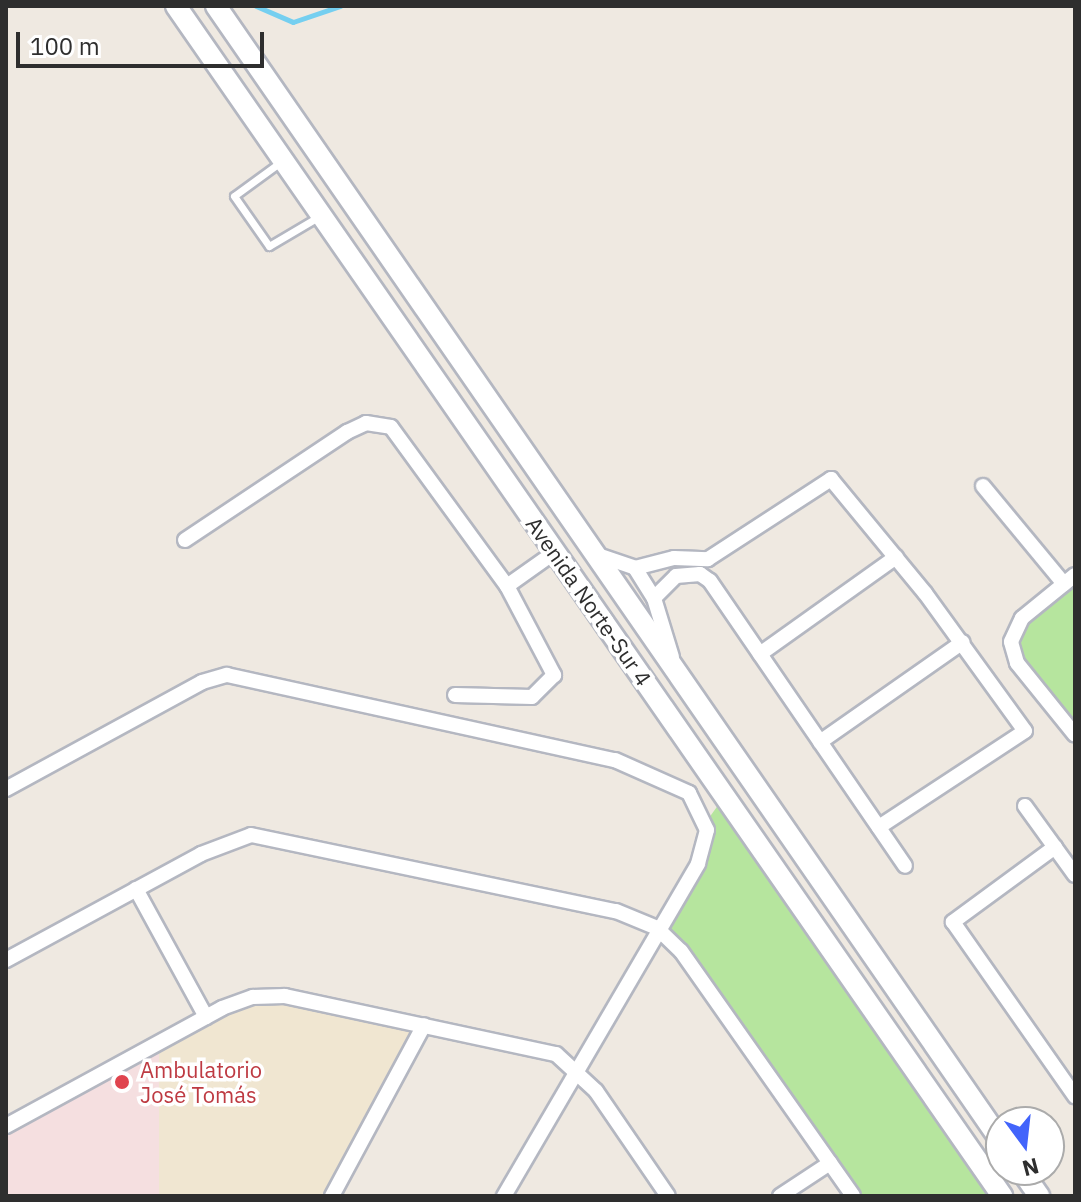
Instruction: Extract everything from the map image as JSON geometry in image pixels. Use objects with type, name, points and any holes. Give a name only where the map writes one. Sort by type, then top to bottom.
[{"type":"main road","name":"Avenida Norte-Sur 4","points":[[176,6],[1002,1196]]},
{"type":"main road","name":"Avenida Norte-Sur 4","points":[[216,6],[985,1118]]},
{"type":"street","points":[[185,540],[347,432],[374,423],[391,427],[507,586],[554,675],[532,697],[455,695]]},
{"type":"street","points":[[595,554],[635,568],[674,558],[712,558],[831,479],[963,642],[1025,731],[879,827]]},
{"type":"street","points":[[983,486],[1070,579],[1022,618],[1011,642],[1017,663],[1075,735]]},
{"type":"street","points":[[507,586],[555,552]]},
{"type":"street","points":[[760,654],[896,557]]},
{"type":"street","points":[[674,558],[682,573],[710,581],[905,866]]},
{"type":"street","points":[[635,568],[654,598],[677,674]]},
{"type":"street","points":[[654,598],[682,573]]},
{"type":"street","points":[[820,742],[963,642]]},
{"type":"street","points":[[6,789],[202,682],[227,675],[639,767],[689,793],[706,822]]},
{"type":"street","points":[[504,1196],[701,856],[706,822],[724,797]]},
{"type":"street","points":[[1025,806],[1075,875]]},
{"type":"street","points":[[6,960],[228,841],[263,835],[616,911],[657,928],[681,951],[853,1196]]},
{"type":"street","points":[[1055,847],[953,922],[1075,1096]]},
{"type":"street","points":[[136,889],[206,1017]]},
{"type":"street","points":[[6,1126],[237,1001],[270,995],[544,1050],[577,1068],[668,1196]]},
{"type":"street","points":[[332,1196],[424,1025]]},
{"type":"street","points":[[780,1196],[830,1163]]},
{"type":"lane","points":[[284,159],[234,196],[269,246],[322,215]]},
{"type":"shaded area","points":[[253,997],[424,1025],[332,1196],[159,1196],[159,1043]]},
{"type":"shaded area","name":"Ambulatorio José Tomás","points":[[159,1043],[159,1196],[6,1196],[6,1126]]},
{"type":"green space","points":[[1075,575],[1075,735],[1017,663],[1012,636]]},
{"type":"green space","points":[[724,797],[985,1172],[985,1186],[995,1186],[1002,1196],[853,1196],[657,928],[698,864],[706,822]]},
{"type":"waterway","points":[[256,6],[293,22],[340,6]]},
{"type":"place","name":"Ambulatorio José Tomás","points":[[122,1082]]}]
